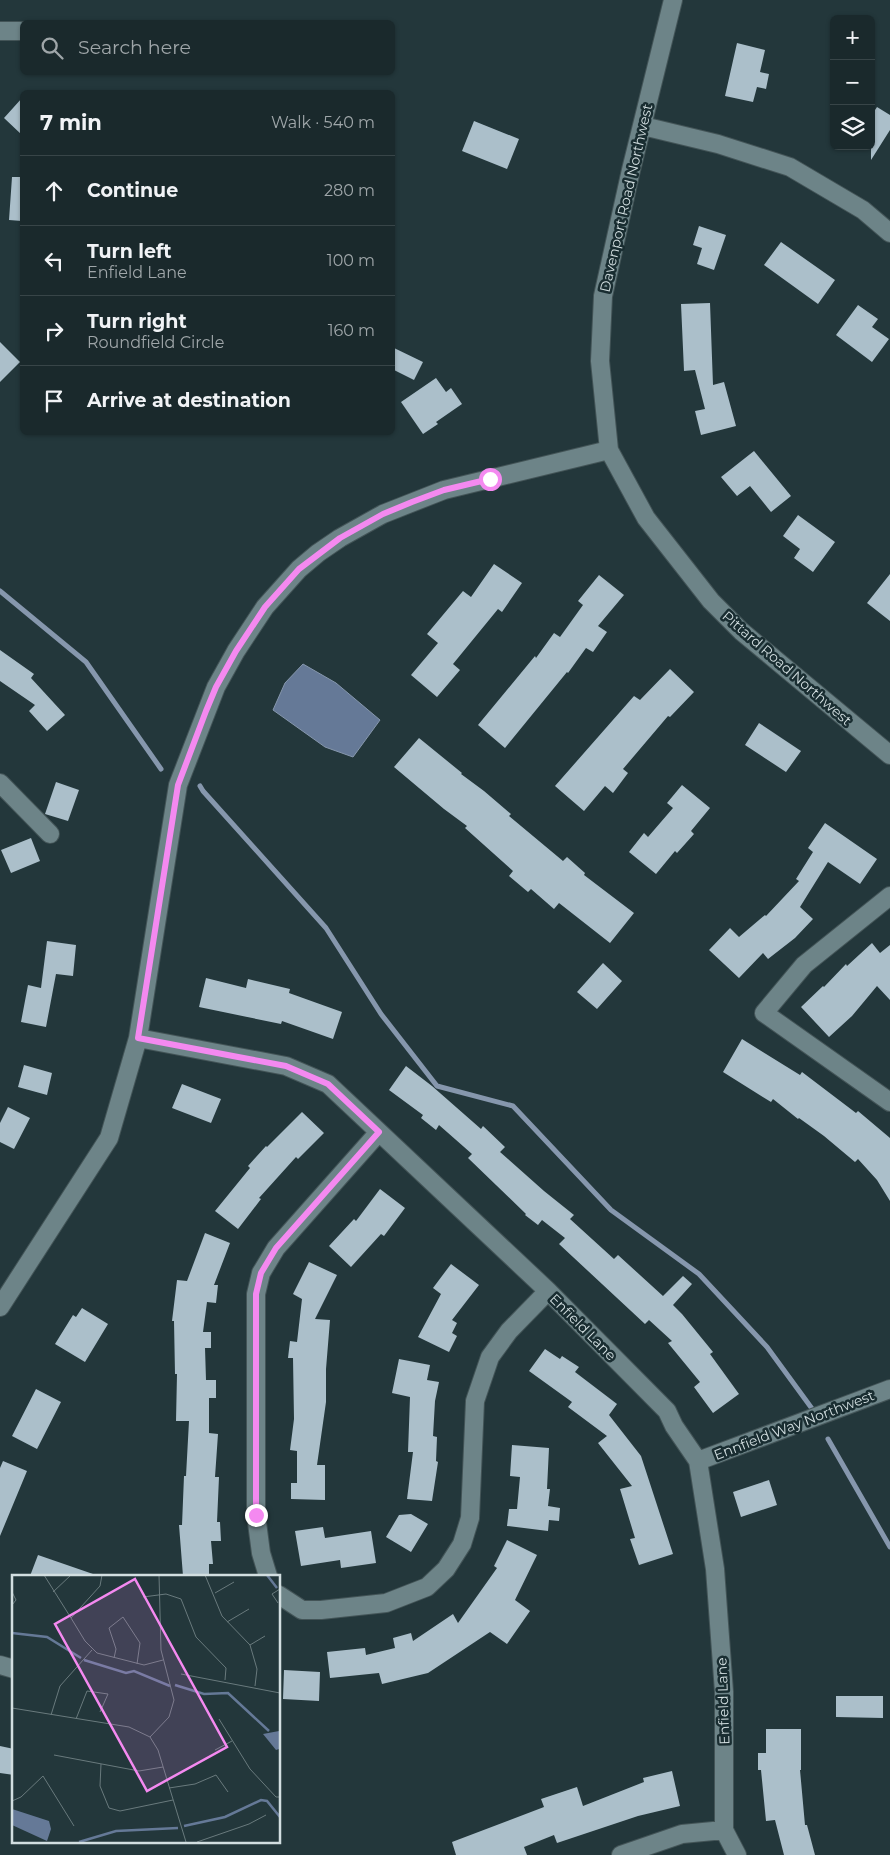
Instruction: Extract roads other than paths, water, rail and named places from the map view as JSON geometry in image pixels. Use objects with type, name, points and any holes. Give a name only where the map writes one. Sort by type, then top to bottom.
[{"type":"street","name":"Davenport Road Northwest","points":[[610,450],[600,361],[603,296],[631,170],[673,0]]},
{"type":"street","points":[[0,31],[20,31]]},
{"type":"street","points":[[643,126],[718,144],[790,167],[863,210],[890,233]]},
{"type":"street","points":[[0,1307],[109,1138],[138,1038],[178,785],[216,687],[236,651],[265,607],[299,569],[318,553],[340,538],[383,514],[444,490],[610,450]]},
{"type":"street","name":"Pittard Road Northwest","points":[[610,450],[646,518],[711,601],[741,631],[890,755]]},
{"type":"street","points":[[0,784],[50,834]]},
{"type":"street","points":[[890,896],[804,966],[764,1013],[890,1102]]},
{"type":"street","name":"Enfield Lane","points":[[138,1038],[286,1066],[328,1084],[548,1291],[667,1411],[674,1426],[698,1461],[715,1569],[724,1692],[724,1830],[737,1855]]},
{"type":"street","points":[[268,1575],[261,1553],[256,1515],[255,1342],[256,1294],[259,1280],[261,1273],[276,1248],[379,1132]]},
{"type":"street","points":[[280,1596],[302,1610],[321,1610],[386,1603],[427,1587],[446,1568],[462,1544],[470,1518],[475,1401],[490,1357],[509,1331],[548,1291]]},
{"type":"street","name":"Ennfield Way Northwest","points":[[698,1461],[890,1389]]},
{"type":"street","points":[[621,1855],[682,1834],[724,1830]]},
{"type":"water","points":[[303,664],[336,683],[380,720],[353,757],[325,747],[273,710],[285,683]]},
{"type":"waterway","points":[[0,591],[86,662],[161,769]]},
{"type":"waterway","points":[[200,786],[326,928],[381,1014],[437,1086],[513,1106],[611,1210],[699,1274],[767,1347],[813,1410]]},
{"type":"waterway","points":[[828,1439],[890,1547]]}]
